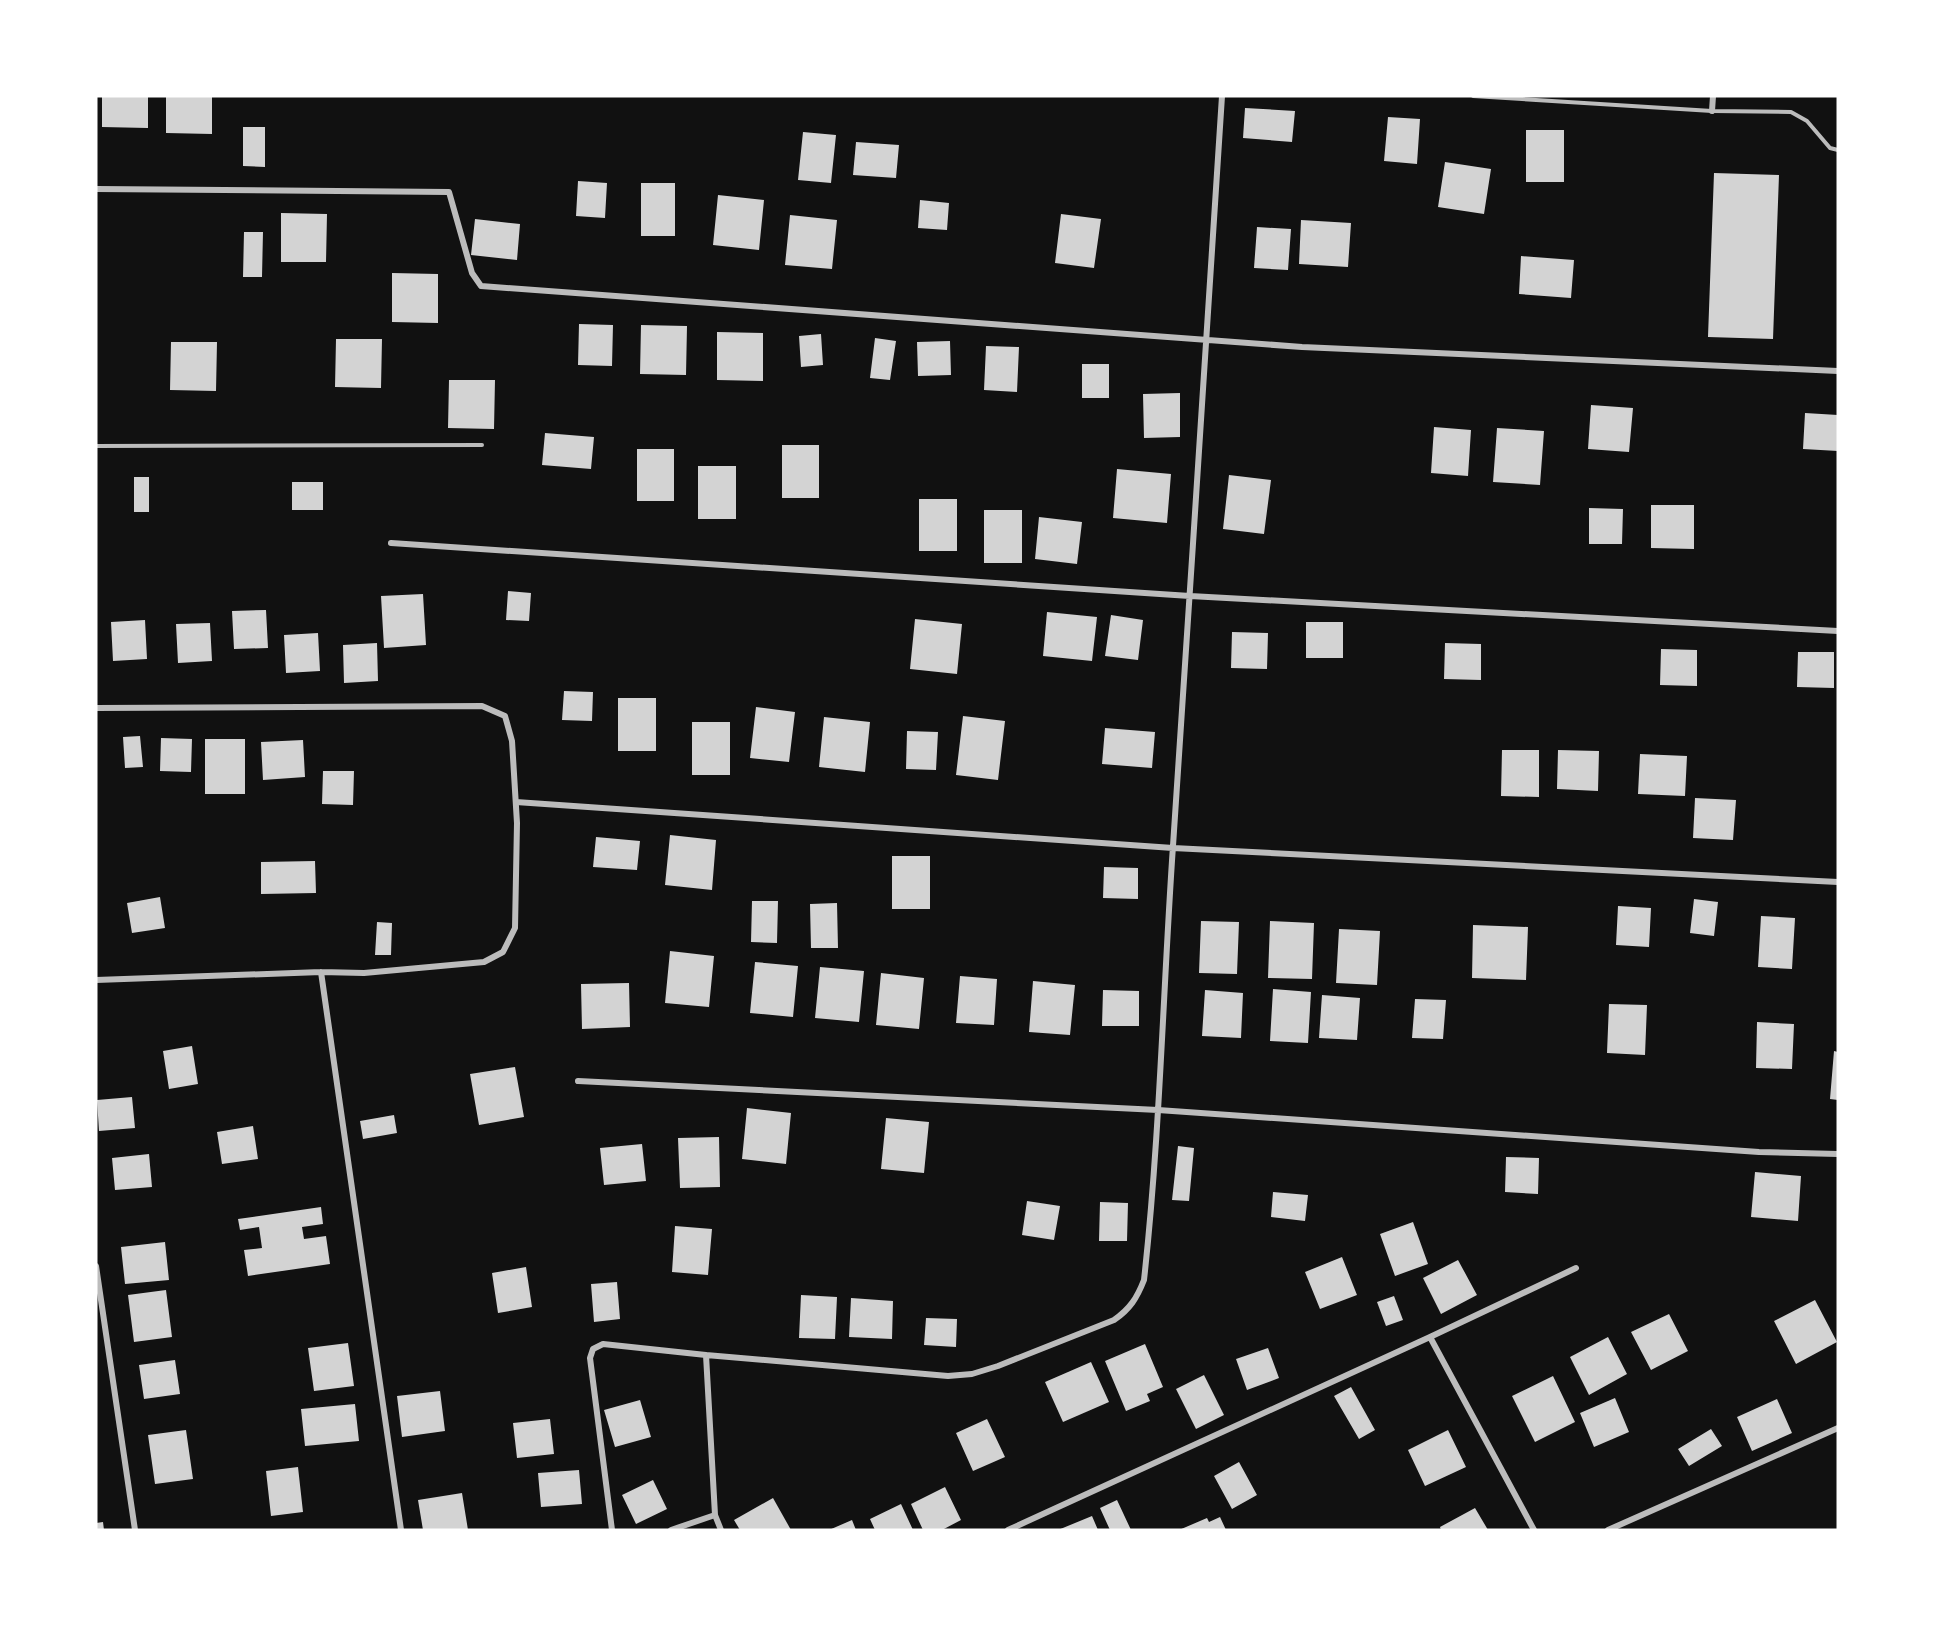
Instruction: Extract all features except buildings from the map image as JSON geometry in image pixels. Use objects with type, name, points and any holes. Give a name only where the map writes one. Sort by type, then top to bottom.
[{"type":"street","points":[[612,1530],[590,1358],[592,1349],[603,1344],[948,1376],[972,1374],[1114,1320],[1128,1310],[1138,1296],[1144,1280],[1158,1110],[1222,96]]},
{"type":"street","points":[[1712,111],[1713,96]]},
{"type":"street","points":[[96,189],[449,192],[472,273],[481,286],[1302,347],[1838,371]]},
{"type":"street","points":[[391,543],[1190,596],[1838,631]]},
{"type":"street","points":[[96,708],[482,706],[505,716],[512,741],[517,823],[515,928],[503,952],[484,962],[364,973],[321,972],[96,980]]},
{"type":"street","points":[[516,802],[1173,848],[1838,882]]},
{"type":"street","points":[[321,972],[400,1530]]},
{"type":"street","points":[[578,1081],[1158,1110],[1736,1150],[1838,1154]]},
{"type":"street","points":[[96,1266],[135,1530]]},
{"type":"street","points":[[1008,1530],[1576,1268]]},
{"type":"street","points":[[1430,1337],[1534,1530]]},
{"type":"street","points":[[706,1355],[715,1515],[721,1530]]},
{"type":"street","points":[[1608,1530],[1838,1428]]},
{"type":"street","points":[[671,1530],[715,1515]]},
{"type":"lane","points":[[1473,96],[1712,111],[1791,112],[1807,121],[1830,147],[1838,150]]},
{"type":"lane","points":[[96,446],[482,445]]}]
